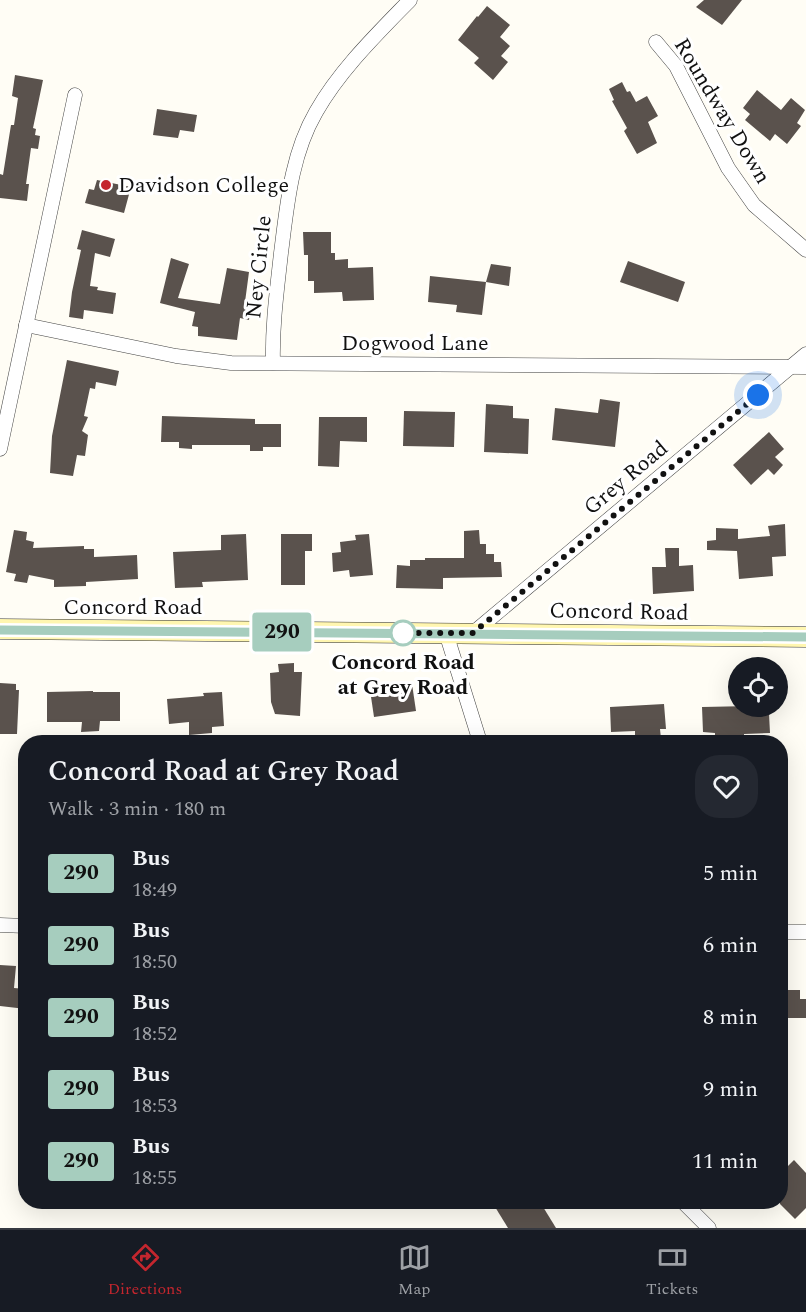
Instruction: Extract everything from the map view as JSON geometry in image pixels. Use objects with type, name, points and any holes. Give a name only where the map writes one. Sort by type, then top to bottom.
[{"type":"main road","name":"Concord Road","points":[[0,630],[806,637]]},
{"type":"street","name":"Ney Circle","points":[[273,363],[272,326],[287,203],[292,175],[306,132],[314,114],[331,88],[366,45],[410,0]]},
{"type":"street","name":"Roundway Down","points":[[656,42],[676,66],[728,168],[748,196],[768,219],[806,250]]},
{"type":"street","points":[[0,449],[75,95]]},
{"type":"street","name":"Dogwood Lane","points":[[26,325],[208,361],[799,367]]},
{"type":"street","name":"Grey Road","points":[[473,633],[799,367],[806,354]]},
{"type":"street","points":[[446,633],[478,735]]},
{"type":"street","points":[[0,925],[18,926]]},
{"type":"street","points":[[788,932],[806,932]]},
{"type":"street","points":[[690,1209],[709,1228]]},
{"type":"building","points":[[704,0],[742,0],[722,25],[696,7]]},
{"type":"building","points":[[487,6],[510,25],[500,37],[510,46],[501,56],[508,62],[493,80],[474,63],[479,58],[458,40]]},
{"type":"building","points":[[15,75],[43,80],[33,128],[36,129],[35,135],[40,136],[38,149],[31,148],[26,184],[29,184],[27,201],[0,198],[0,174],[3,175],[18,98],[12,96]]},
{"type":"building","points":[[622,82],[636,102],[647,96],[658,116],[648,122],[657,143],[637,154],[624,131],[627,128],[612,101],[614,100],[609,89]]},
{"type":"building","points":[[757,90],[781,110],[791,98],[805,110],[797,123],[801,126],[787,144],[775,134],[770,141],[745,120],[750,114],[743,108]]},
{"type":"building","points":[[157,109],[197,115],[194,132],[180,130],[178,138],[153,135]]},
{"type":"building","points":[[97,180],[131,187],[124,213],[85,203],[89,189],[94,190]]},
{"type":"building","points":[[82,230],[115,239],[110,257],[95,253],[90,286],[98,287],[97,290],[116,293],[113,314],[84,310],[83,319],[69,317],[81,250],[77,249]]},
{"type":"building","points":[[303,232],[331,232],[331,253],[335,253],[335,260],[348,259],[348,268],[373,267],[374,300],[343,301],[342,292],[314,293],[314,281],[308,281],[308,255],[304,255]]},
{"type":"building","points":[[171,258],[189,264],[178,298],[220,304],[227,268],[249,272],[245,302],[251,303],[249,320],[240,318],[237,340],[198,336],[198,327],[192,326],[195,312],[160,303]]},
{"type":"building","points":[[628,261],[685,282],[678,302],[620,282]]},
{"type":"building","points":[[491,264],[511,267],[509,286],[486,282]]},
{"type":"building","points":[[430,276],[486,282],[482,315],[456,312],[457,305],[428,302]]},
{"type":"building","points":[[67,360],[119,371],[116,386],[96,382],[95,389],[90,388],[84,416],[88,417],[82,431],[88,435],[85,456],[77,455],[73,476],[50,473],[52,436]]},
{"type":"building","points":[[600,399],[620,402],[615,447],[552,440],[555,408],[598,413]]},
{"type":"building","points":[[486,404],[513,406],[513,418],[529,419],[528,454],[484,452]]},
{"type":"building","points":[[404,411],[455,412],[454,447],[403,446]]},
{"type":"building","points":[[162,416],[255,419],[255,424],[281,424],[281,447],[263,447],[263,451],[250,451],[250,445],[192,445],[192,449],[179,448],[179,442],[161,442]]},
{"type":"building","points":[[319,417],[367,417],[367,442],[340,441],[339,467],[318,466]]},
{"type":"building","points":[[769,432],[784,449],[775,457],[783,465],[774,475],[768,469],[751,485],[733,465]]},
{"type":"building","points":[[785,524],[786,556],[772,557],[773,576],[739,579],[737,551],[707,550],[707,541],[716,540],[716,528],[738,529],[738,539],[770,536],[768,526]]},
{"type":"building","points":[[14,530],[27,532],[26,540],[34,542],[33,548],[84,546],[84,549],[94,549],[94,557],[137,555],[138,579],[86,582],[86,586],[54,587],[54,580],[29,575],[27,583],[14,581],[16,574],[6,572]]},
{"type":"building","points":[[479,530],[480,544],[486,544],[486,554],[494,554],[494,562],[501,562],[502,577],[443,578],[443,589],[396,588],[397,565],[410,566],[410,560],[425,560],[425,558],[464,558],[464,531]]},
{"type":"building","points":[[246,534],[248,580],[202,582],[203,587],[175,588],[173,552],[221,550],[221,535]]},
{"type":"building","points":[[281,534],[312,534],[312,551],[305,551],[305,585],[281,585]]},
{"type":"building","points":[[369,534],[373,575],[350,577],[349,570],[333,572],[332,553],[341,552],[340,542],[356,540],[355,535]]},
{"type":"building","points":[[665,548],[679,548],[679,566],[693,565],[694,591],[653,594],[652,567],[666,567]]},
{"type":"building","points":[[294,663],[294,672],[302,672],[300,716],[275,714],[271,702],[270,673],[279,672],[278,664]]},
{"type":"building","points":[[0,683],[16,684],[16,690],[19,690],[17,734],[0,734]]},
{"type":"building","points":[[412,684],[416,711],[374,717],[370,690]]},
{"type":"building","points":[[47,692],[120,692],[120,721],[100,721],[99,731],[81,732],[82,722],[47,722]]},
{"type":"building","points":[[222,692],[224,726],[212,727],[212,733],[189,735],[189,722],[169,724],[167,699]]},
{"type":"building","points":[[664,704],[666,729],[660,729],[661,735],[635,735],[635,731],[611,732],[610,707]]},
{"type":"building","points":[[728,706],[728,717],[769,717],[770,733],[715,735],[715,733],[703,732],[702,707]]},
{"type":"building","points":[[0,965],[16,966],[14,988],[18,988],[18,1008],[0,1006]]},
{"type":"building","points":[[788,990],[800,990],[800,999],[806,999],[806,1018],[788,1018]]},
{"type":"building","points":[[794,1160],[806,1173],[806,1208],[795,1219],[785,1209],[788,1209],[788,1166]]},
{"type":"building","points":[[496,1209],[544,1209],[556,1228],[508,1228]]},
{"type":"bus line","name":"290","points":[[0,630],[806,637]]},
{"type":"place","name":"Davidson College","points":[[106,185]]},
{"type":"place","name":"Concord Road at Grey Road","points":[[403,633]]},
{"type":"route","points":[[403,633],[400,633],[473,633],[758,395]]}]
